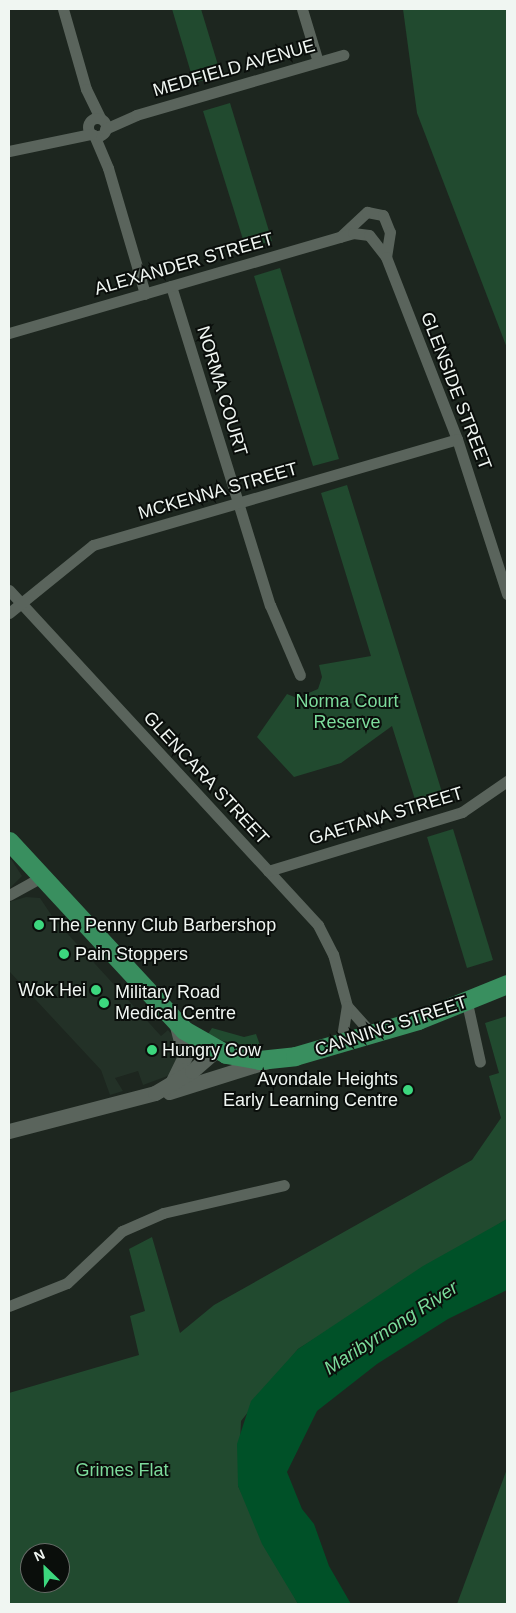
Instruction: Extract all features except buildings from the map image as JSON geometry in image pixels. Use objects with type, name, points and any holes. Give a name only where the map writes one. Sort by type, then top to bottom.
[{"type":"main road","points":[[9,841],[176,1022],[215,1051]]},
{"type":"main road","name":"CANNING STREET","points":[[215,1051],[272,1060],[372,1034],[467,1003],[507,984]]},
{"type":"street","points":[[63,9],[145,294]]},
{"type":"street","points":[[302,9],[318,62]]},
{"type":"street","name":"MEDFIELD AVENUE","points":[[9,151],[343,55]]},
{"type":"street","points":[[340,237],[367,212],[383,216],[390,232],[386,257]]},
{"type":"street","name":"ALEXANDER STREET","points":[[9,332],[340,237],[369,235]]},
{"type":"street","name":"GLENSIDE STREET","points":[[369,235],[386,257],[457,439],[507,594]]},
{"type":"street","name":"NORMA COURT","points":[[171,286],[270,605],[300,675]]},
{"type":"street","name":"MCKENNA STREET","points":[[9,613],[20,602],[93,545],[457,439]]},
{"type":"street","name":"GLENCARA STREET","points":[[9,590],[268,871],[325,936],[348,1006],[372,1034]]},
{"type":"street","name":"GAETANA STREET","points":[[268,871],[462,812],[507,781]]},
{"type":"street","points":[[9,895],[42,877]]},
{"type":"street","points":[[467,1003],[480,1062]]},
{"type":"street","name":"GLENCARA STREET","points":[[341,1043],[348,1006]]},
{"type":"street","points":[[169,1086],[184,1061],[176,1022]]},
{"type":"street","name":"CANNING STREET","points":[[155,1092],[169,1086],[215,1051]]},
{"type":"street","name":"CANNING STREET","points":[[9,1131],[155,1092],[220,1079],[272,1060]]},
{"type":"street","points":[[9,1306],[67,1283],[103,1246],[147,1220],[234,1194],[284,1185]]},
{"type":"shaded area","points":[[11,859],[22,876],[9,889],[9,861]]},
{"type":"shaded area","points":[[26,897],[40,898],[54,919],[161,1036],[168,1030],[174,1037],[180,1052],[170,1075],[143,1085],[138,1071],[115,1078],[123,1091],[110,1095],[101,1070],[9,971],[9,902]]},
{"type":"green space","points":[[172,9],[201,9],[221,75],[194,83]]},
{"type":"green space","points":[[403,9],[507,9],[507,348],[417,113]]},
{"type":"green space","points":[[230,103],[272,241],[246,249],[203,111]]},
{"type":"green space","points":[[280,268],[339,459],[313,466],[254,276]]},
{"type":"green space","name":"Norma Court Reserve","points":[[347,485],[445,802],[418,809],[392,726],[341,763],[294,777],[257,737],[287,694],[297,698],[318,689],[322,677],[319,665],[371,656],[321,493]]},
{"type":"green space","points":[[453,829],[493,960],[467,968],[427,837]]},
{"type":"green space","name":"Grimes Flat","points":[[507,1016],[507,1219],[298,1349],[241,1421],[238,1486],[298,1604],[9,1604],[9,1393],[139,1355],[130,1316],[145,1311],[129,1249],[152,1237],[180,1333],[214,1305],[472,1160],[501,1118],[489,1076],[499,1073],[485,1023]]},
{"type":"green space","points":[[212,1028],[244,1037],[256,1034],[261,1048],[223,1041],[208,1034]]},
{"type":"green space","points":[[507,1469],[507,1604],[457,1604]]},
{"type":"water","name":"Maribyrnong River","points":[[507,1219],[507,1290],[448,1319],[377,1364],[317,1411],[287,1472],[302,1509],[314,1524],[329,1566],[351,1604],[298,1604],[262,1544],[238,1486],[237,1444],[251,1401],[298,1349],[423,1266]]},
{"type":"place","name":"The Penny Club Barbershop","points":[[39,925]]},
{"type":"place","name":"Pain Stoppers","points":[[64,954]]},
{"type":"place","name":"Wok Hei","points":[[96,990]]},
{"type":"place","name":"Military Road Medical Centre","points":[[104,1003]]},
{"type":"place","name":"Hungry Cow","points":[[152,1050]]},
{"type":"place","name":"Avondale Heights Early Learning Centre","points":[[408,1090]]}]
